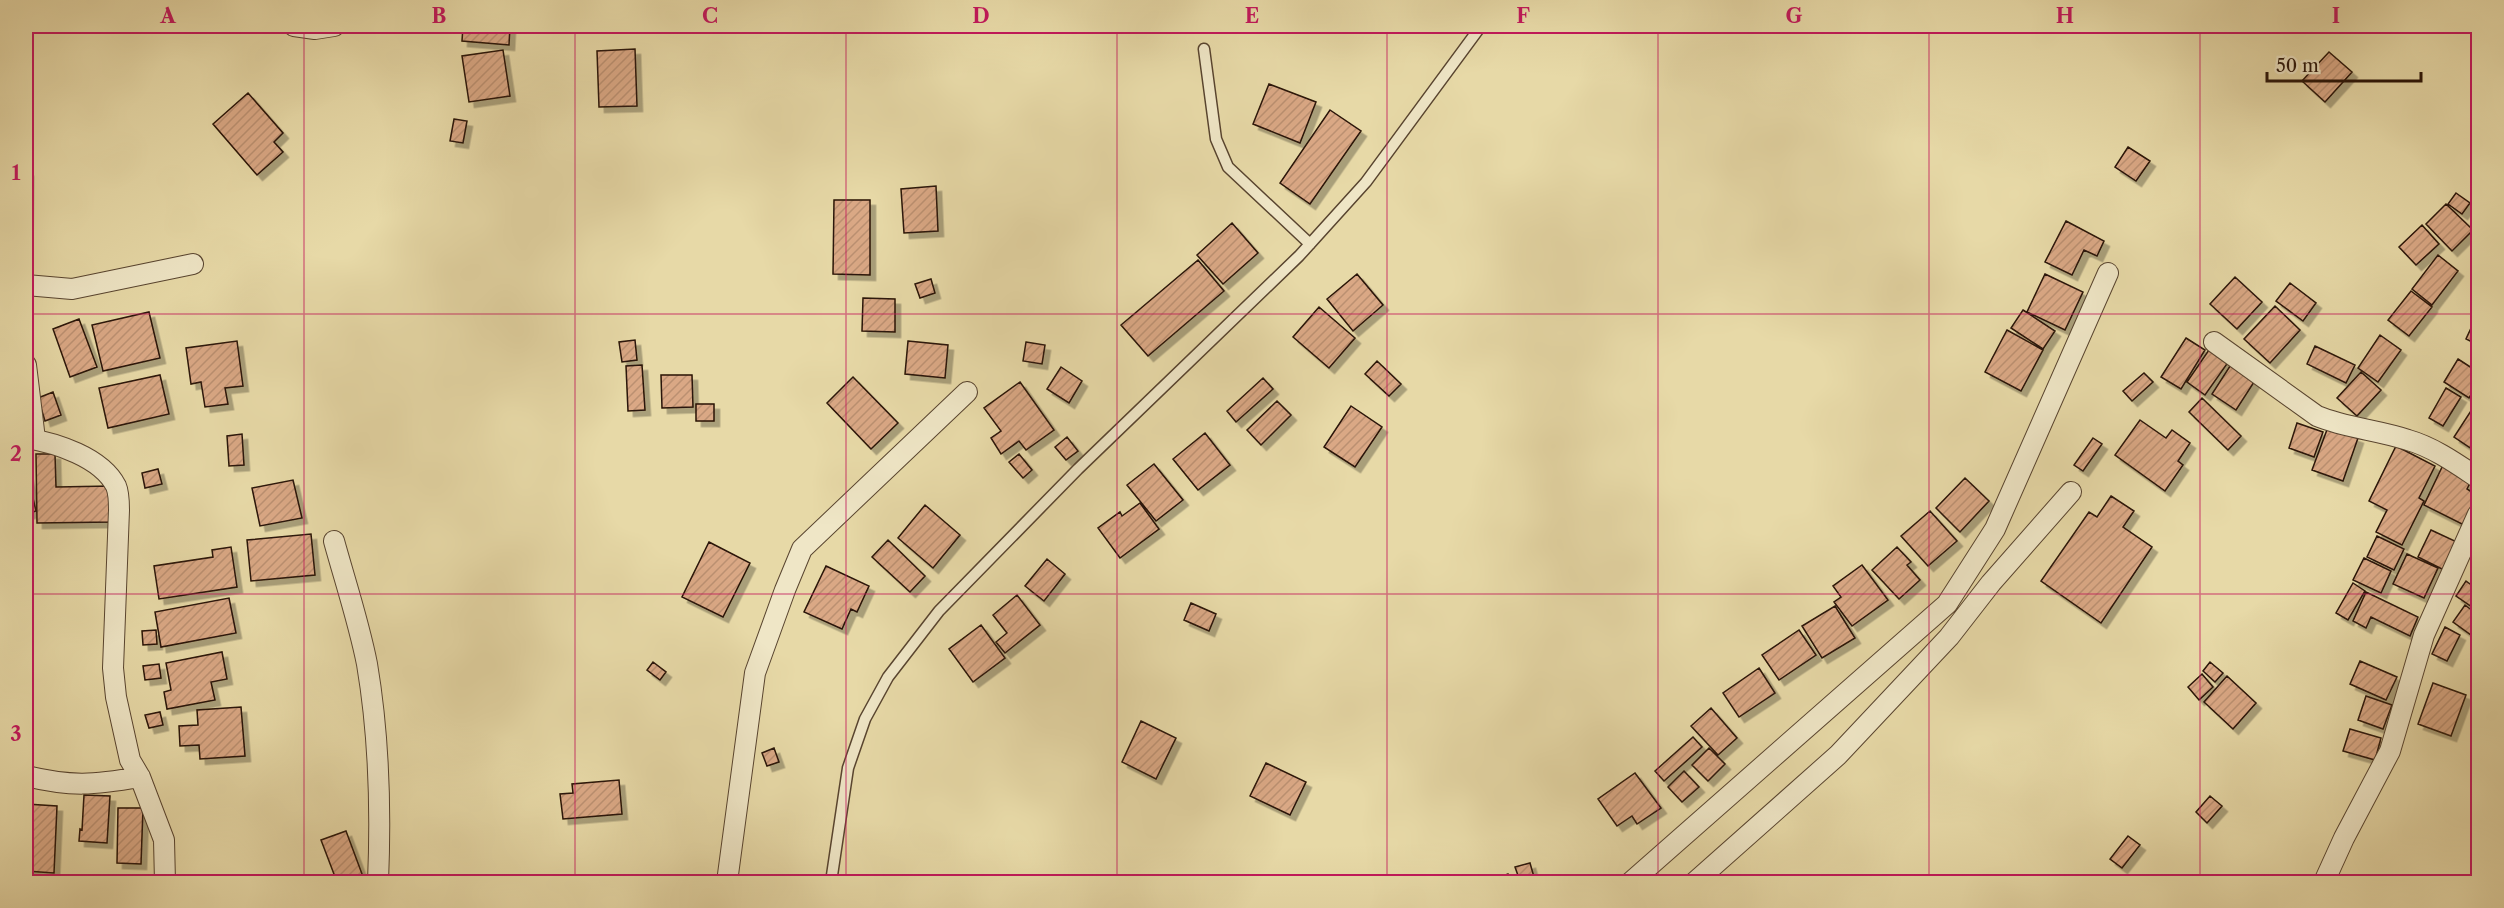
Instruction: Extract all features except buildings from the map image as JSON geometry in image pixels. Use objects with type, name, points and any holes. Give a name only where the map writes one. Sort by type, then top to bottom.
[{"type":"street","points":[[294,26],[315,29],[334,26]]},
{"type":"street","points":[[26,285],[72,289],[193,264]]},
{"type":"street","points":[[1632,882],[1947,604],[1995,529],[2108,273]]},
{"type":"street","points":[[2214,342],[2317,416],[2332,422],[2410,440],[2455,462],[2478,478]]},
{"type":"street","points":[[26,365],[30,439],[46,442],[93,462],[109,476],[117,489],[119,510],[113,668],[120,723],[130,760],[140,777],[164,840],[165,882]]},
{"type":"street","points":[[727,882],[755,674],[802,549],[967,392]]},
{"type":"street","points":[[1695,882],[1838,755],[1949,637],[1991,583],[2071,492]]},
{"type":"street","points":[[2324,882],[2344,838],[2390,751],[2424,635],[2478,514]]},
{"type":"street","points":[[334,541],[367,664],[376,758],[380,837],[378,882]]},
{"type":"street","points":[[26,776],[77,785],[140,777]]},
{"type":"lane","points":[[831,882],[848,768],[865,719],[888,677],[947,603],[1078,469],[1310,244],[1366,182],[1481,26]]},
{"type":"lane","points":[[1204,49],[1216,139],[1228,167],[1310,244]]}]
